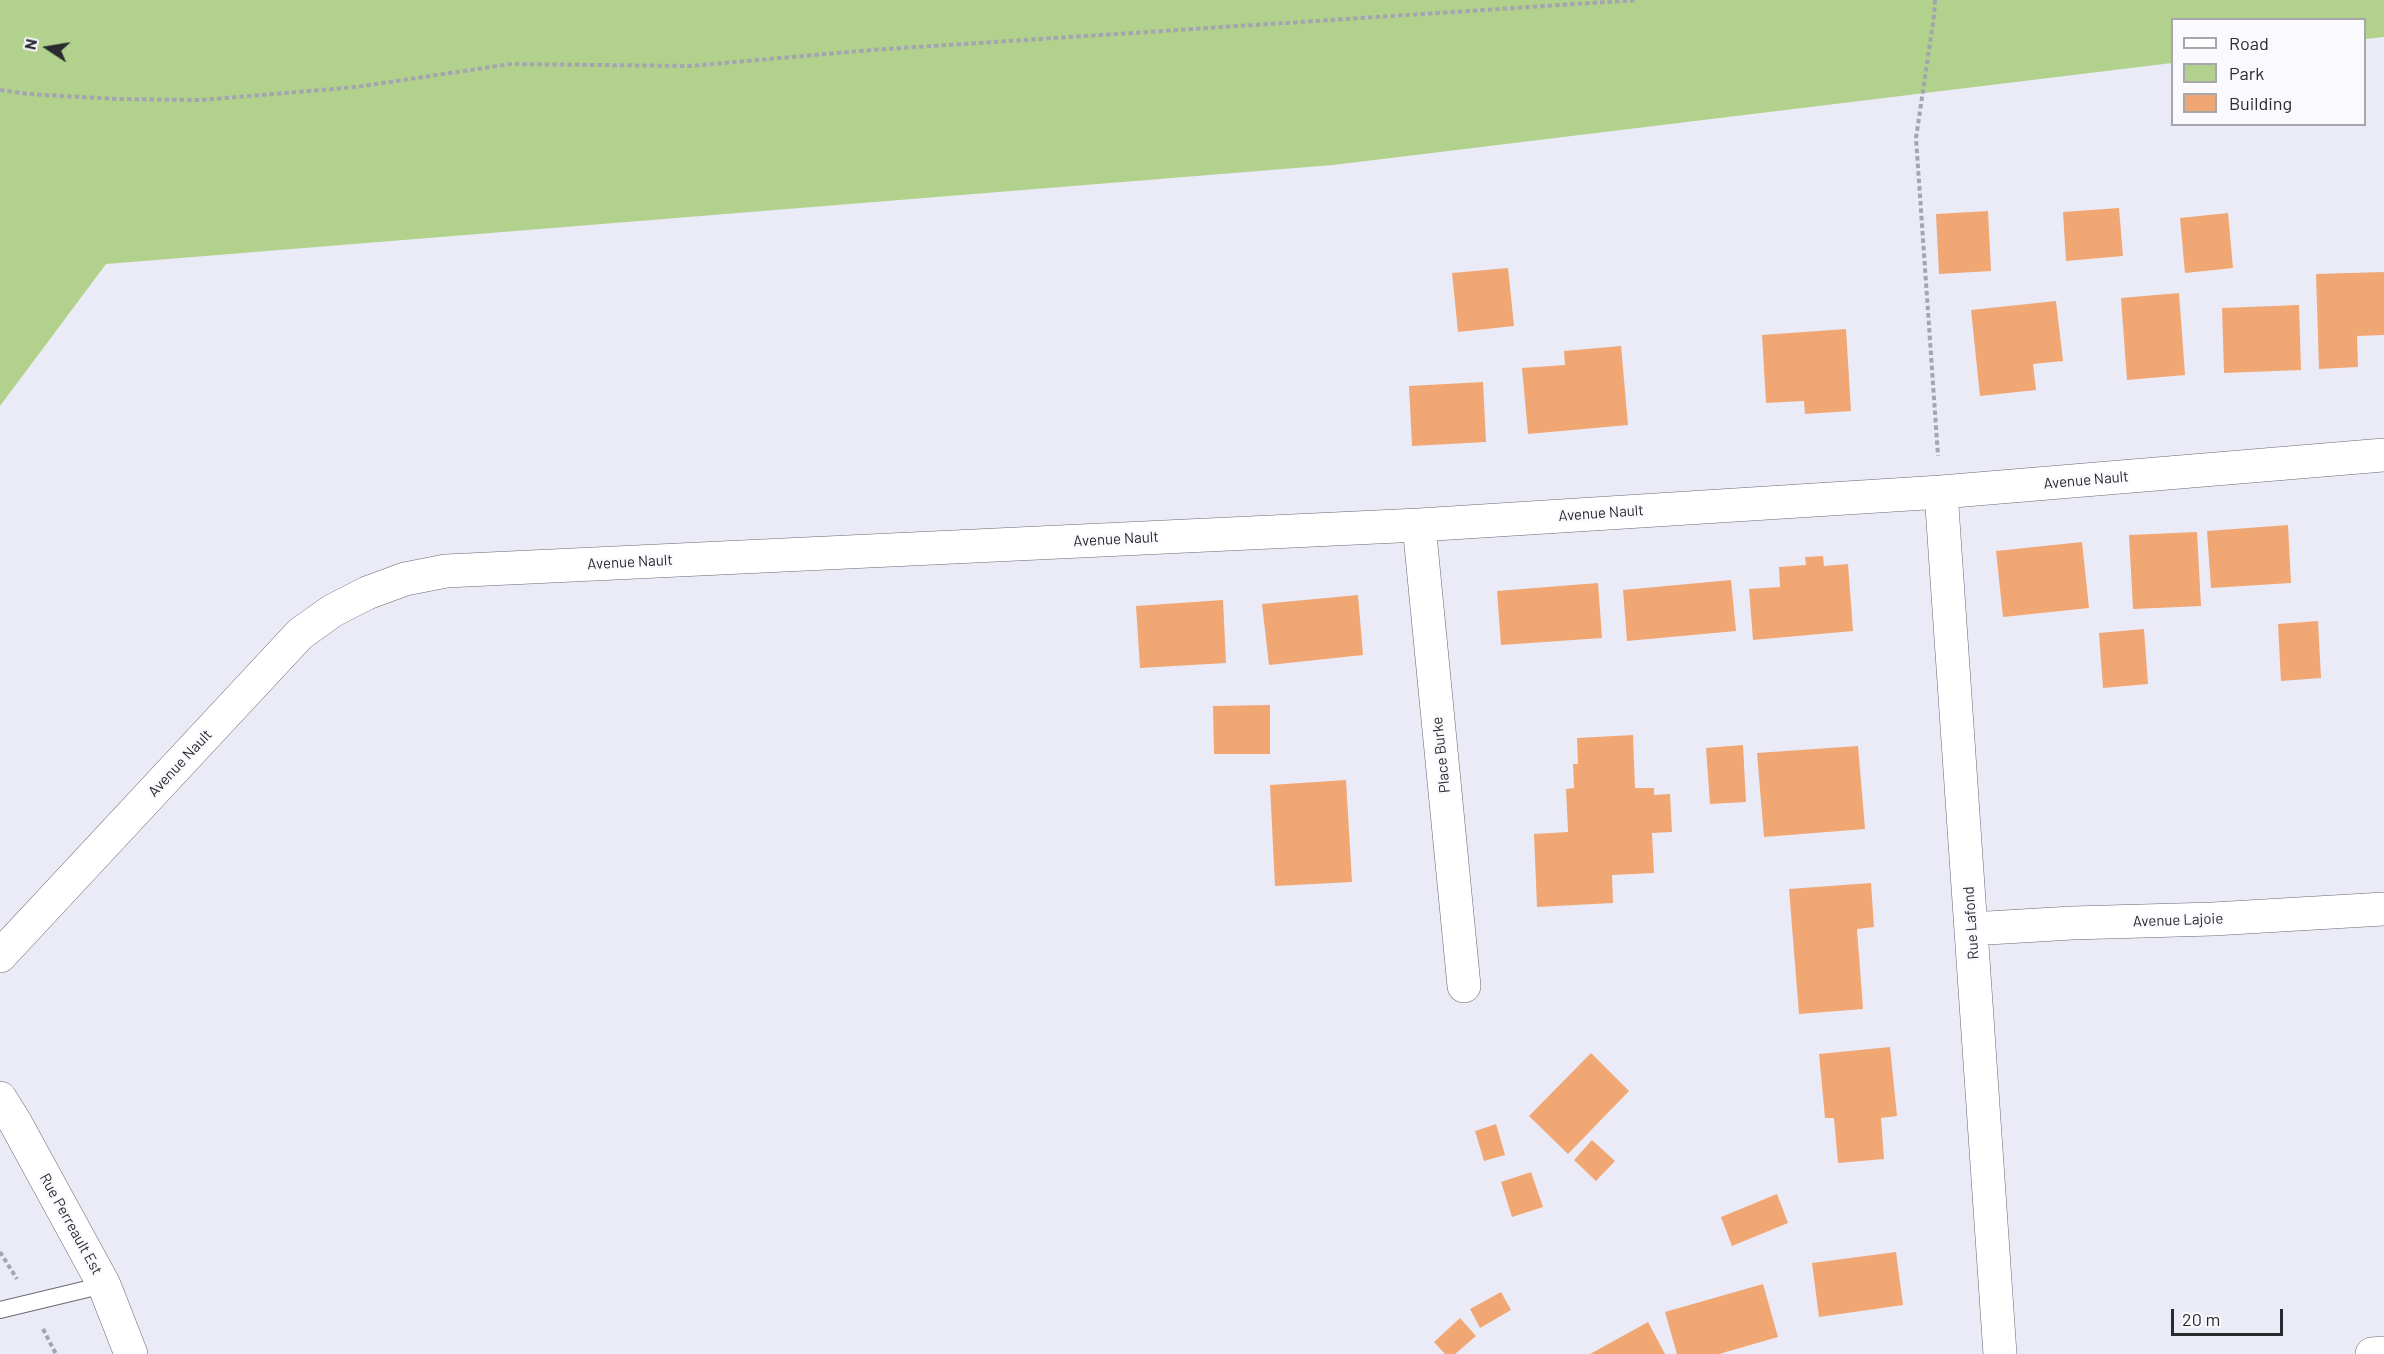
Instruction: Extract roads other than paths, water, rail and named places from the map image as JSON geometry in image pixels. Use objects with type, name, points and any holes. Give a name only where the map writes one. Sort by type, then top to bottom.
[{"type":"street","name":"Avenue Nault","points":[[0,956],[300,634],[332,611],[367,593],[405,579],[446,571],[1419,525],[1941,492],[2384,456]]},
{"type":"street","name":"Rue Lafond","points":[[1941,492],[2000,1354]]},
{"type":"street","name":"Place Burke","points":[[1419,525],[1464,986]]},
{"type":"street","name":"Avenue Lajoie","points":[[1971,929],[2384,909]]},
{"type":"street","name":"Rue Perreault Est","points":[[0,1098],[104,1286],[131,1354]]},
{"type":"street","points":[[2372,1354],[2384,1353]]},
{"type":"lane","points":[[0,1310],[104,1286]]}]
